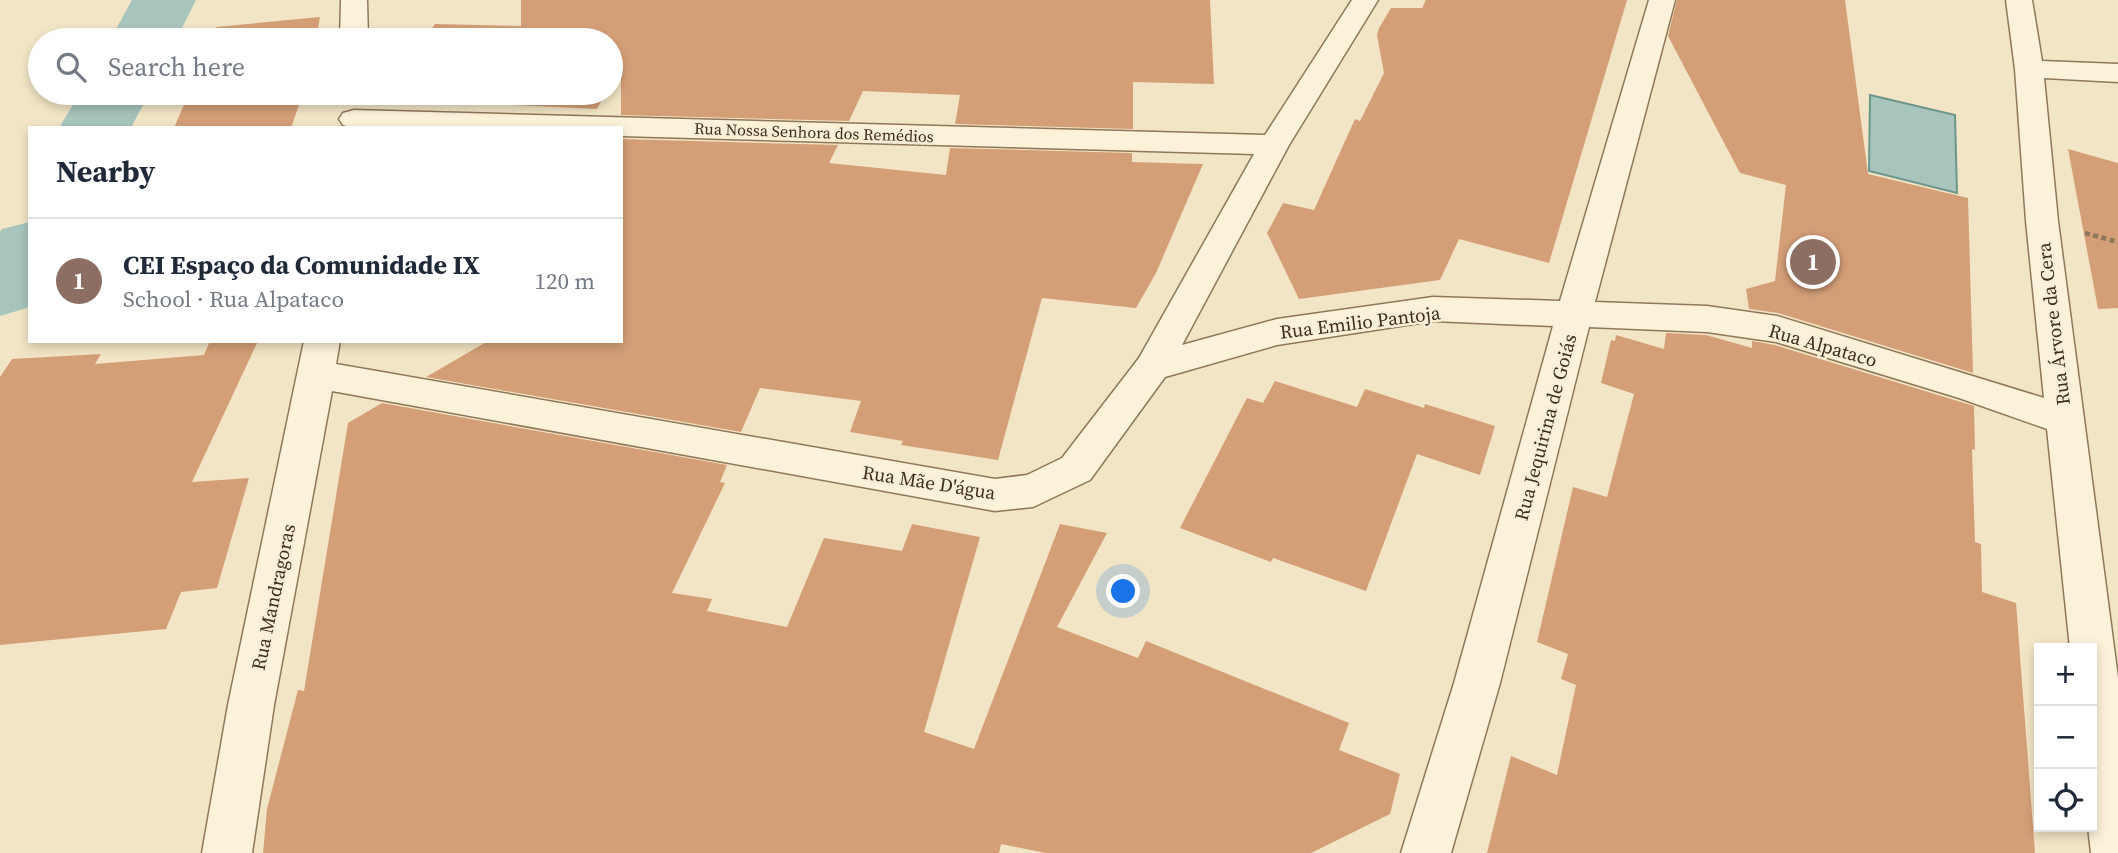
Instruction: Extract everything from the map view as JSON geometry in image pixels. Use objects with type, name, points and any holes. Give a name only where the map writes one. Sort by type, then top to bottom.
[{"type":"street","points":[[354,0],[354,28]]},
{"type":"street","name":"Rua Mãe D'água","points":[[319,358],[995,495],[1032,491],[1076,470],[1152,367],[1274,145],[1365,0]]},
{"type":"street","name":"Rua Jequirina de Goiás","points":[[1426,853],[1477,683],[1574,315],[1662,0]]},
{"type":"street","name":"Rua Árvore da Cera","points":[[2019,0],[2029,69],[2042,220],[2091,643]]},
{"type":"street","points":[[2029,69],[2118,73]]},
{"type":"street","name":"Rua Nossa Senhora dos Remédios","points":[[354,113],[1274,145]]},
{"type":"street","name":"Rua Emilio Pantoja","points":[[1152,367],[1277,332],[1433,309],[1574,315]]},
{"type":"street","name":"Rua Alpataco","points":[[1574,315],[1707,319],[1777,329],[1972,388],[2064,420]]},
{"type":"street","name":"Rua Mandragoras","points":[[227,853],[251,705],[319,358]]},
{"type":"street","name":"Rua Árvore da Cera","points":[[2097,692],[2116,853]]},
{"type":"water","points":[[1870,95],[1955,115],[1957,193],[1869,171]]},
{"type":"building","points":[[521,0],[1210,0],[1214,84],[1133,82],[1133,129],[955,124],[960,95],[863,91],[849,121],[621,115],[623,28],[432,28],[435,24],[521,26]]},
{"type":"building","points":[[1426,0],[1627,0],[1549,263],[1459,239],[1440,280],[1299,299],[1267,233],[1283,203],[1314,210],[1355,119],[1360,121],[1384,73],[1377,35],[1379,28],[1391,8],[1422,8]]},
{"type":"building","points":[[1677,0],[1845,0],[1868,174],[1968,198],[1973,373],[1778,313],[1749,309],[1746,289],[1775,281],[1786,185],[1740,173],[1668,36]]},
{"type":"building","points":[[320,17],[318,28],[216,27]]},
{"type":"building","points":[[184,105],[299,105],[292,126],[175,126]]},
{"type":"building","points":[[512,105],[599,105],[597,109]]},
{"type":"building","points":[[623,139],[838,145],[829,163],[946,175],[950,148],[1132,153],[1132,162],[1203,164],[1156,273],[1136,308],[1042,298],[998,460],[901,445],[903,441],[850,432],[861,401],[760,388],[741,432],[426,377],[485,343],[623,343]]},
{"type":"building","points":[[2068,149],[2118,163],[2118,308],[2098,309]]},
{"type":"building","points":[[1666,333],[1706,335],[1752,348],[1752,341],[1775,345],[1974,406],[1975,450],[1972,449],[1975,542],[1981,544],[1982,592],[2016,603],[2035,853],[1487,853],[1511,756],[1557,775],[1576,685],[1561,679],[1568,654],[1537,642],[1573,487],[1607,497],[1634,394],[1601,383],[1611,340],[1615,341],[1616,335],[1664,349]]},
{"type":"building","points":[[209,343],[257,343],[192,482],[249,478],[217,588],[181,592],[166,629],[0,645],[0,377],[12,359],[101,354],[95,364],[204,355]]},
{"type":"building","points":[[1275,381],[1357,407],[1365,389],[1424,408],[1425,404],[1495,426],[1480,475],[1417,454],[1366,591],[1273,558],[1271,562],[1180,528],[1247,398],[1263,403]]},
{"type":"building","points":[[382,403],[727,465],[720,482],[725,483],[672,593],[712,599],[707,611],[787,627],[824,538],[902,551],[912,524],[980,537],[924,732],[974,749],[1060,524],[1107,533],[1057,627],[1138,658],[1146,641],[1349,723],[1339,750],[1400,774],[1390,814],[1311,853],[1046,853],[1001,844],[999,853],[263,853],[267,809],[298,690],[304,691],[348,423]]},
{"type":"waterway","points":[[149,28],[164,0]]},
{"type":"waterway","points":[[96,126],[107,105]]},
{"type":"waterway","points":[[0,288],[28,251]]},
{"type":"place","name":"CEI Espaço da Comunidade IX","points":[[1813,262]]}]
